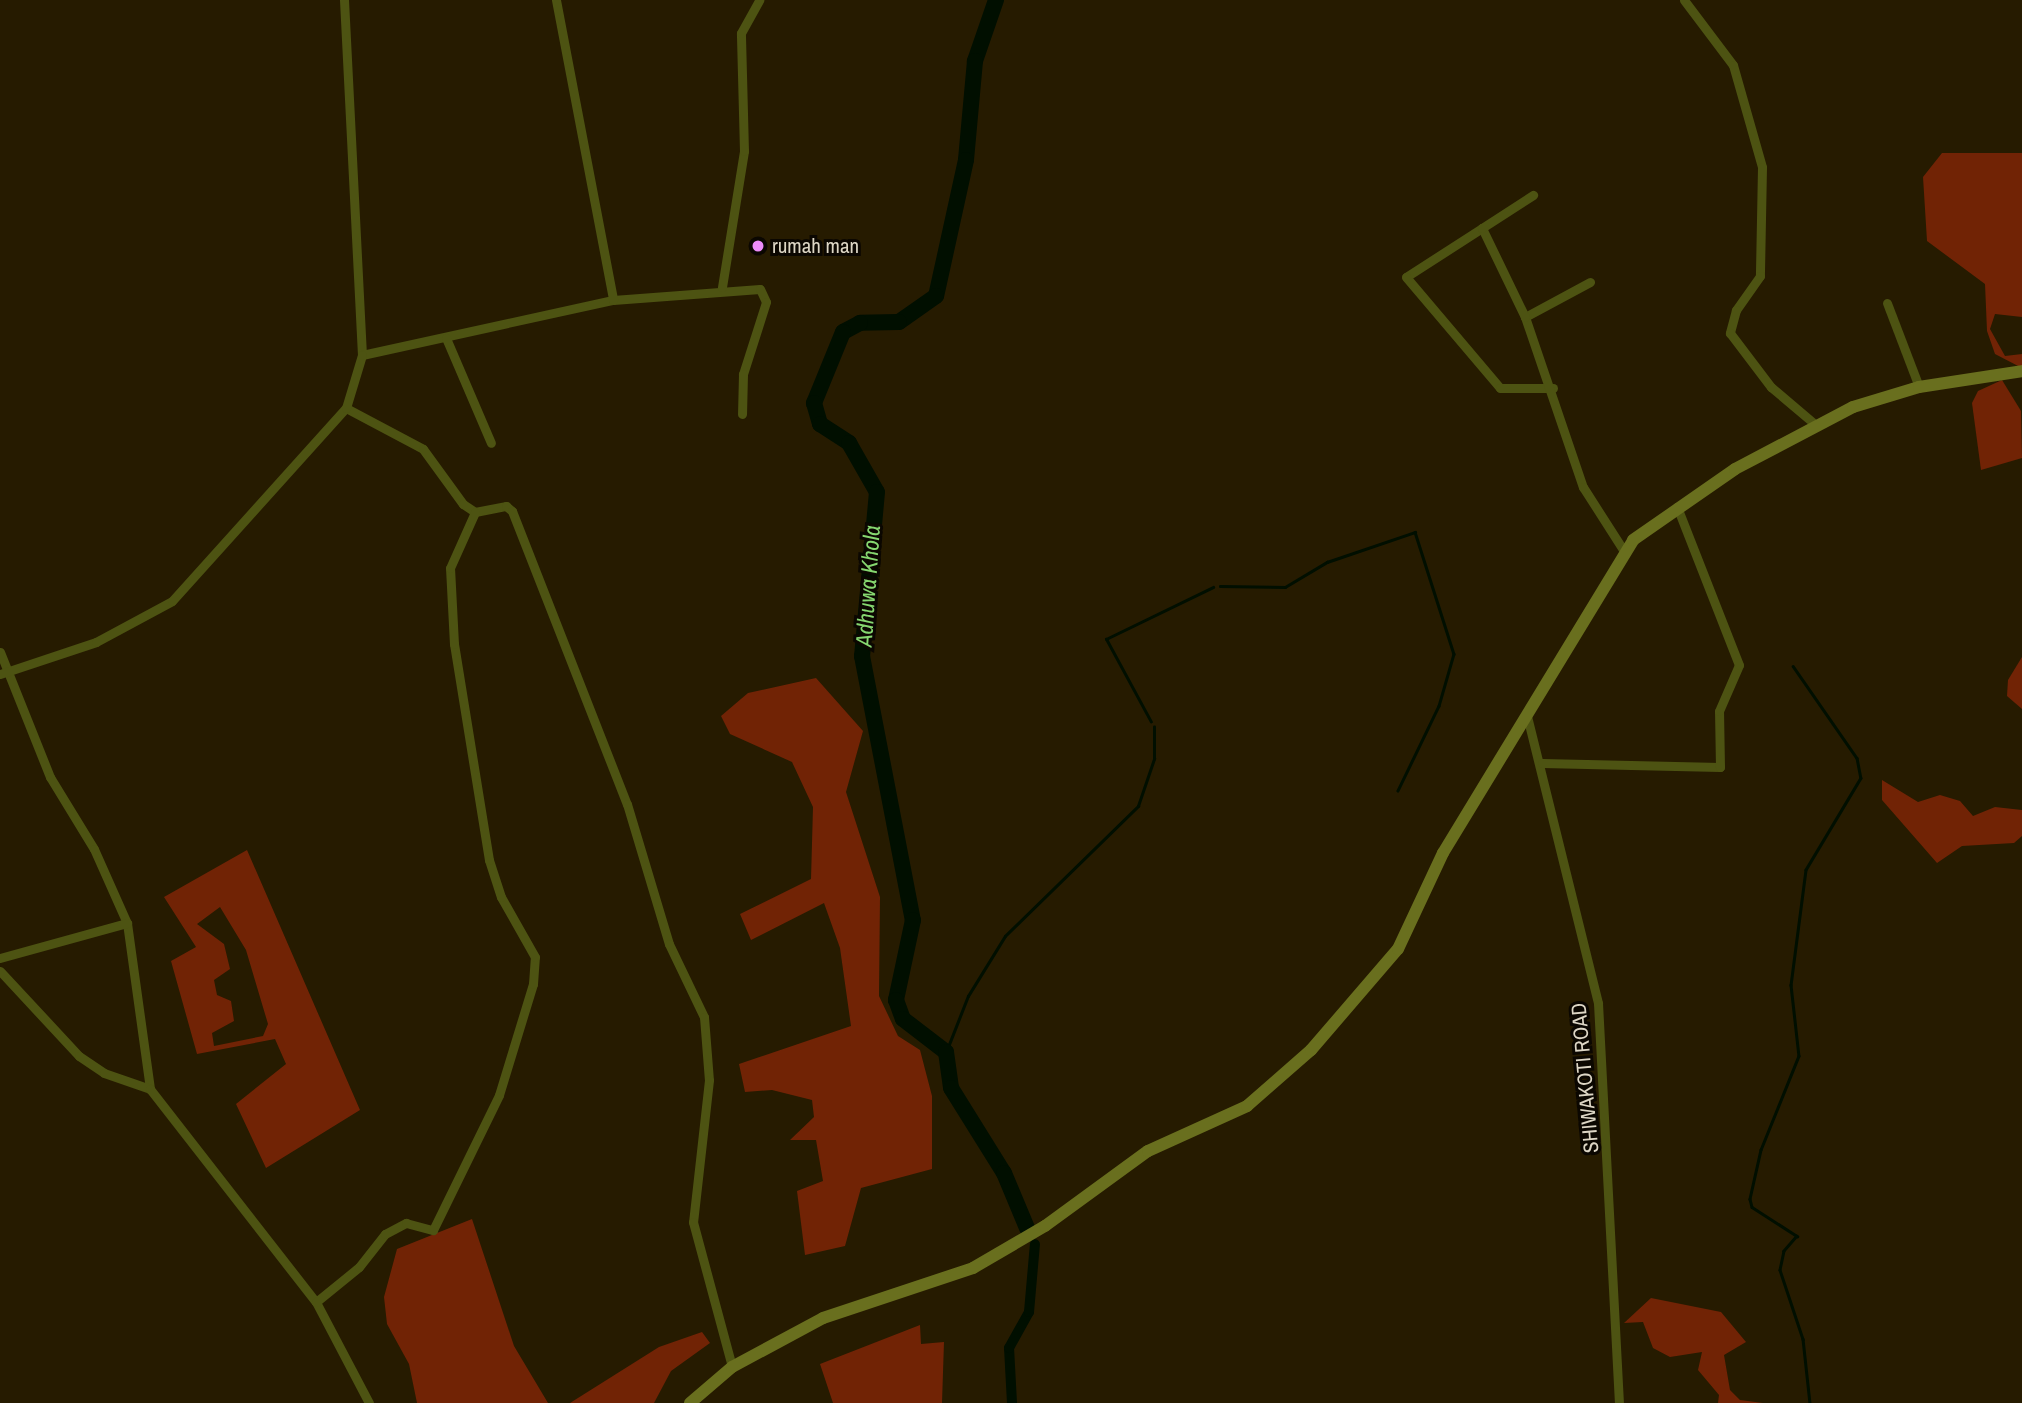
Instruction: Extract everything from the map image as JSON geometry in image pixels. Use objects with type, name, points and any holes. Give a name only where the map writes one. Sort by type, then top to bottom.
[{"type":"street","points":[[4,672],[96,642],[172,601],[346,408],[362,355],[344,0]]},
{"type":"street","points":[[556,0],[613,300]]},
{"type":"street","points":[[722,287],[744,151],[741,33],[759,0]]},
{"type":"street","points":[[1684,0],[1732,65],[1762,167],[1760,276],[1736,310],[1730,333],[1771,387],[1816,425]]},
{"type":"street","points":[[1533,195],[1406,277],[1500,388],[1553,388]]},
{"type":"street","points":[[1482,228],[1525,317],[1553,388],[1583,487],[1624,551]]},
{"type":"street","points":[[1525,317],[1590,282]]},
{"type":"street","points":[[362,355],[613,300],[722,287],[765,292],[743,374],[742,414]]},
{"type":"street","points":[[1887,303],[1919,387]]},
{"type":"street","points":[[446,338],[491,443]]},
{"type":"street","points":[[690,1403],[732,1367],[823,1318],[973,1268],[1045,1226],[1148,1151],[1247,1106],[1311,1050],[1398,949],[1443,853],[1624,551],[1677,507],[1816,425],[1919,387],[2022,371]]},
{"type":"street","points":[[346,408],[423,449],[475,512]]},
{"type":"street","points":[[475,512],[506,506],[512,511],[628,804],[669,944],[704,1017],[709,1080],[693,1222],[732,1367]]},
{"type":"street","points":[[1542,763],[1720,767],[1719,710],[1740,666],[1677,507]]},
{"type":"street","points":[[316,1302],[359,1267],[385,1234],[406,1223],[433,1230],[499,1095],[533,984],[535,957],[501,897],[489,860],[454,643],[450,568],[475,512]]},
{"type":"street","points":[[0,652],[4,672],[50,777],[94,849],[127,923],[150,1089],[316,1302],[369,1403]]},
{"type":"street","name":"SHIWAKOTI ROAD","points":[[1527,716],[1542,763],[1562,871],[1598,1003],[1619,1403]]},
{"type":"street","points":[[0,958],[127,923]]},
{"type":"street","points":[[0,971],[79,1056],[104,1073],[150,1089]]},
{"type":"shaded area","points":[[1942,153],[2022,153],[2022,317],[1995,314],[1990,329],[2005,356],[2022,354],[2022,368],[1995,354],[1987,331],[1985,284],[1927,241],[1923,177]]},
{"type":"shaded area","points":[[2002,380],[2021,411],[2022,458],[1981,470],[1972,403],[1978,391]]},
{"type":"shaded area","points":[[2022,657],[2022,709],[2007,696],[2008,680]]},
{"type":"shaded area","points":[[816,678],[863,731],[846,792],[880,897],[879,996],[898,1036],[920,1050],[932,1096],[932,1169],[861,1188],[845,1246],[805,1255],[797,1191],[823,1181],[816,1140],[790,1140],[814,1117],[812,1100],[772,1090],[745,1092],[739,1064],[851,1026],[840,948],[824,903],[751,940],[740,914],[811,879],[813,807],[792,762],[730,734],[721,716],[748,693]]},
{"type":"shaded area","points":[[1882,780],[1918,802],[1940,795],[1960,801],[1973,816],[1995,807],[2022,810],[2022,836],[2014,843],[1962,846],[1937,863],[1882,800]]},
{"type":"shaded area","points":[[247,850],[360,1110],[266,1168],[236,1104],[286,1064],[275,1039],[197,1054],[171,961],[196,947],[164,897]],"holes":[[[220,907],[246,950],[268,1024],[263,1036],[214,1046],[212,1033],[234,1021],[231,1001],[217,995],[214,980],[230,969],[224,944],[197,924]]]},
{"type":"shaded area","points":[[472,1219],[514,1346],[548,1403],[417,1403],[409,1364],[387,1324],[384,1297],[397,1249]]},
{"type":"shaded area","points":[[1651,1298],[1721,1312],[1746,1342],[1724,1355],[1730,1390],[1740,1400],[1763,1403],[1718,1403],[1719,1395],[1698,1370],[1702,1352],[1670,1357],[1653,1348],[1643,1322],[1624,1323]]},
{"type":"shaded area","points":[[920,1325],[921,1344],[944,1342],[942,1403],[833,1403],[820,1364]]},
{"type":"shaded area","points":[[702,1332],[710,1343],[671,1371],[654,1403],[570,1403],[659,1347]]},
{"type":"waterway","name":"Adhuwa Khola","points":[[996,0],[975,61],[966,160],[936,296],[899,322],[860,323],[843,332],[814,403],[820,424],[849,443],[877,492],[862,656],[913,920],[896,1000],[903,1019],[946,1052],[951,1088],[1004,1173],[1027,1228]]},
{"type":"waterway","points":[[1220,586],[1285,587],[1327,562],[1415,532],[1454,654],[1439,706],[1398,791]]},
{"type":"waterway","points":[[1151,722],[1106,639],[1213,587]]},
{"type":"waterway","points":[[1793,666],[1857,758],[1861,778],[1806,870],[1791,985],[1799,1056],[1761,1150],[1750,1199],[1752,1207],[1797,1236],[1784,1251],[1780,1270],[1803,1339],[1810,1403]]},
{"type":"waterway","points":[[946,1052],[968,996],[1005,936],[1138,806],[1154,759],[1154,727]]},
{"type":"waterway","points":[[1012,1403],[1009,1348],[1029,1312],[1035,1244]]},
{"type":"place","name":"rumah man","points":[[758,246]]}]
